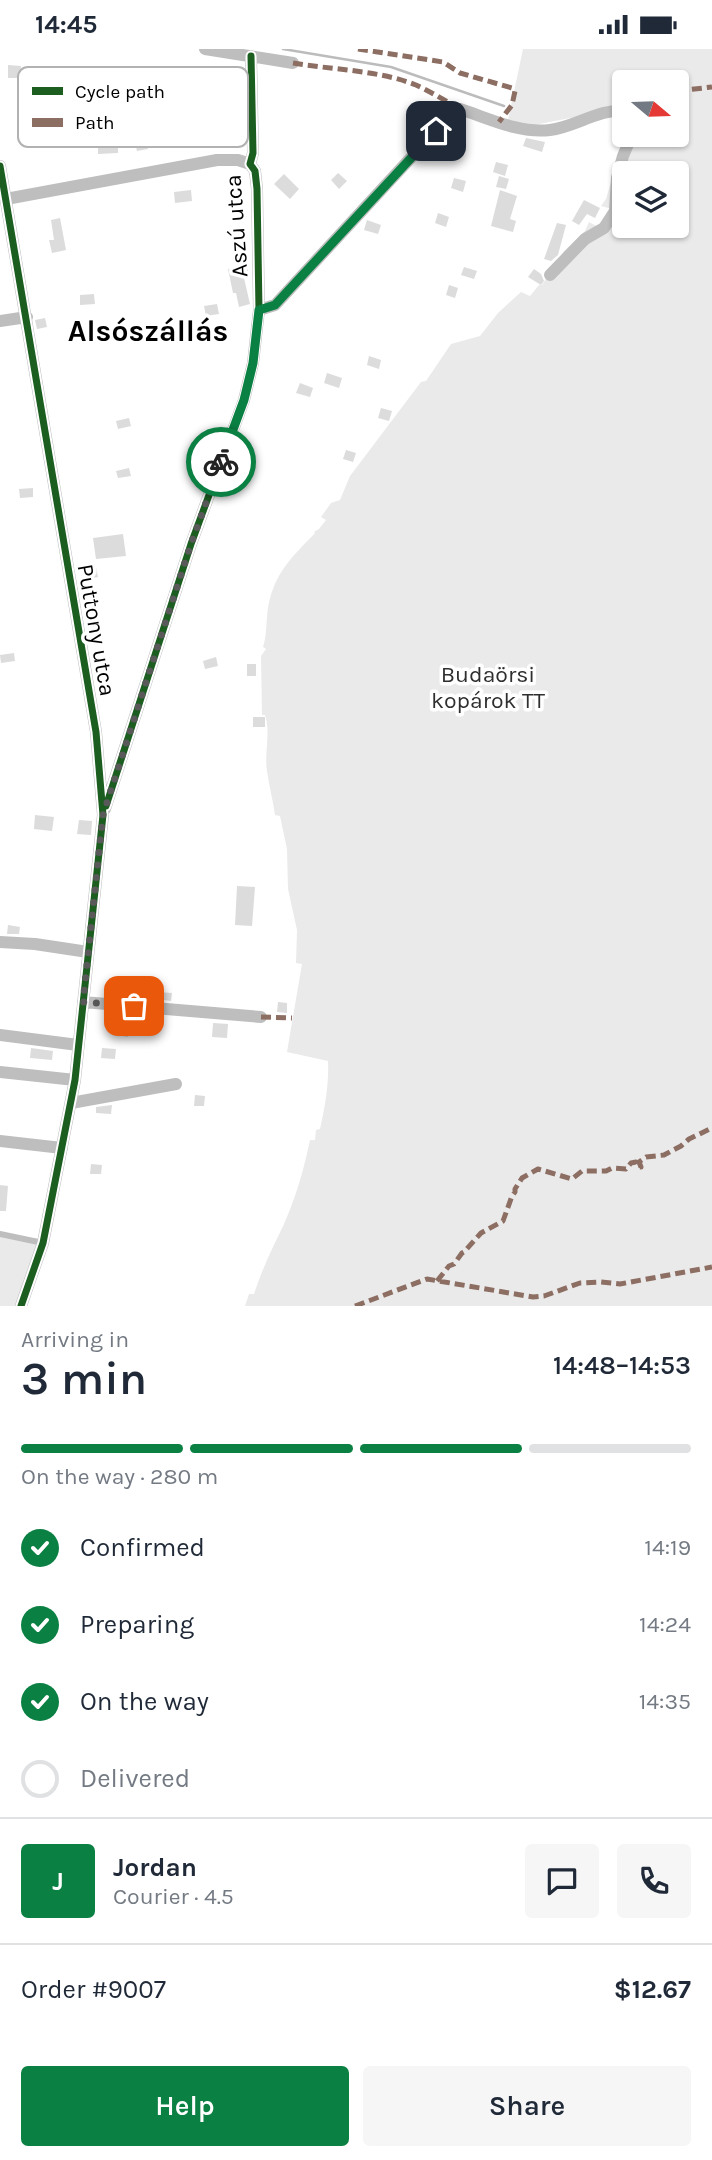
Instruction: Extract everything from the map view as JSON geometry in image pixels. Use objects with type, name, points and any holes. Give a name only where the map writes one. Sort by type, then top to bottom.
[{"type":"street","points":[[205,49],[293,63]]},
{"type":"street","name":"Aszú utca","points":[[103,815],[191,544],[244,400],[253,363],[259,310],[257,189],[255,171],[250,164],[253,153],[251,56]]},
{"type":"street","points":[[259,310],[275,305],[454,111],[460,109],[526,129],[550,130],[612,113]]},
{"type":"street","points":[[550,275],[585,239],[604,228],[615,211],[617,178],[627,147]]},
{"type":"street","points":[[6,199],[217,160],[238,160],[250,164]]},
{"type":"street","name":"Puttony utca","points":[[0,166],[6,199],[5,223],[27,317],[96,732],[103,815],[75,1080],[43,1243],[21,1306]]},
{"type":"street","points":[[0,321],[27,317]]},
{"type":"street","points":[[0,943],[35,944],[88,952]]},
{"type":"street","points":[[83,1002],[261,1017]]},
{"type":"street","points":[[0,1035],[78,1045]]},
{"type":"street","points":[[0,1072],[75,1080]]},
{"type":"street","points":[[71,1103],[176,1084]]},
{"type":"street","points":[[0,1141],[62,1148]]},
{"type":"lane","points":[[0,1234],[43,1243]]},
{"type":"green space","name":"Budaörsi kopárok TT","points":[[523,49],[712,49],[712,1306],[245,1306],[249,1294],[254,1294],[288,1214],[310,1140],[315,1140],[316,1130],[320,1129],[328,1078],[328,1061],[287,1052],[302,964],[296,963],[297,930],[288,889],[287,849],[280,816],[275,815],[266,764],[267,729],[265,715],[262,715],[261,656],[266,649],[263,647],[268,608],[279,575],[326,520],[321,517],[331,503],[340,500],[350,476],[421,382],[426,381],[451,344],[480,336],[498,313],[521,292],[530,296],[542,285],[564,251],[585,231],[589,222],[598,227],[612,209],[612,238],[689,238],[689,161],[617,161],[621,147],[690,147],[690,70],[612,70],[612,117],[596,113],[529,126],[508,120]]},
{"type":"green space","name":"Budaörsi kopárok TT","points":[[612,179],[612,209],[601,206]]},
{"type":"green space","points":[[0,1235],[40,1239],[23,1306],[0,1306]]},
{"type":"building","points":[[8,65],[21,66],[18,67],[18,78],[8,78]]},
{"type":"building","points":[[526,138],[545,142],[542,152],[523,146]]},
{"type":"building","points":[[98,147],[118,147],[118,153],[98,154]]},
{"type":"building","points":[[136,147],[148,147],[148,149],[137,151]]},
{"type":"building","points":[[496,162],[508,165],[505,176],[493,172]]},
{"type":"building","points":[[338,173],[347,181],[339,189],[331,180]]},
{"type":"building","points":[[284,174],[299,189],[290,199],[274,184]]},
{"type":"building","points":[[499,176],[509,179],[506,189],[496,187]]},
{"type":"building","points":[[454,178],[466,181],[463,192],[451,188]]},
{"type":"building","points":[[191,190],[192,201],[175,203],[174,192]]},
{"type":"building","points":[[500,190],[517,196],[510,219],[516,221],[513,232],[491,226]]},
{"type":"building","points":[[584,200],[600,208],[595,218],[587,214],[579,225],[572,221]]},
{"type":"building","points":[[438,213],[449,217],[446,227],[435,223]]},
{"type":"building","points":[[60,218],[66,250],[52,253],[49,240],[54,240],[51,220]]},
{"type":"building","points":[[367,220],[381,225],[378,234],[364,230]]},
{"type":"building","points":[[557,223],[566,225],[558,255],[551,261],[544,259]]},
{"type":"building","points":[[247,265],[249,277],[244,278],[250,304],[239,307],[228,269]]},
{"type":"building","points":[[464,267],[477,271],[474,279],[461,275]]},
{"type":"building","points":[[534,269],[541,274],[544,281],[541,285],[528,277]]},
{"type":"building","points":[[449,285],[458,288],[455,298],[446,295]]},
{"type":"building","points":[[94,294],[95,304],[80,305],[80,295]]},
{"type":"building","points":[[217,304],[219,314],[206,316],[204,306]]},
{"type":"building","points":[[45,318],[47,327],[37,329],[35,320]]},
{"type":"building","points":[[369,356],[381,360],[379,369],[367,365]]},
{"type":"building","points":[[327,373],[342,378],[339,388],[324,383]]},
{"type":"building","points":[[300,383],[313,388],[310,397],[296,393]]},
{"type":"building","points":[[381,408],[392,411],[389,421],[378,418]]},
{"type":"building","points":[[129,418],[131,426],[118,429],[116,421]]},
{"type":"building","points":[[346,450],[356,453],[353,462],[343,459]]},
{"type":"building","points":[[129,468],[131,476],[118,478],[116,471]]},
{"type":"building","points":[[33,488],[33,497],[20,498],[19,489]]},
{"type":"building","points":[[123,534],[126,556],[96,559],[93,538]]},
{"type":"building","points":[[96,567],[98,577],[88,579],[87,569]]},
{"type":"building","points":[[14,653],[15,661],[1,663],[0,655]]},
{"type":"building","points":[[216,657],[218,666],[205,669],[203,661]]},
{"type":"building","points":[[247,664],[256,664],[256,676],[247,676]]},
{"type":"building","points":[[253,717],[265,717],[265,727],[253,727]]},
{"type":"building","points":[[35,815],[54,817],[52,831],[34,829]]},
{"type":"building","points":[[79,820],[92,821],[91,835],[77,834]]},
{"type":"building","points":[[237,886],[255,887],[252,926],[235,925]]},
{"type":"building","points":[[8,925],[20,927],[19,934],[7,934]]},
{"type":"building","points":[[158,992],[172,993],[171,1001],[157,999]]},
{"type":"building","points":[[278,1002],[287,1003],[287,1013],[277,1012]]},
{"type":"building","points":[[213,1023],[228,1024],[227,1038],[212,1037]]},
{"type":"building","points":[[117,1025],[129,1026],[128,1037],[116,1035]]},
{"type":"building","points":[[31,1048],[53,1051],[52,1060],[30,1058]]},
{"type":"building","points":[[102,1048],[116,1049],[115,1059],[101,1058]]},
{"type":"building","points":[[195,1095],[205,1096],[204,1106],[194,1106]]},
{"type":"building","points":[[112,1105],[111,1114],[96,1113],[96,1107]]},
{"type":"building","points":[[91,1164],[102,1165],[101,1174],[90,1174]]},
{"type":"building","points":[[0,1185],[8,1186],[6,1211],[0,1211]]},
{"type":"waterway","points":[[283,49],[391,67],[504,106]]},
{"type":"marked path","points":[[358,49],[443,62],[460,73],[512,88],[515,91],[512,105],[499,122]]},
{"type":"marked path","points":[[293,63],[371,73],[401,80],[416,85],[460,109]]},
{"type":"marked path","points":[[690,90],[712,87]]},
{"type":"marked path","points":[[261,1017],[292,1018]]},
{"type":"marked path","points":[[437,1281],[481,1233],[503,1221],[522,1178],[538,1169],[572,1179],[582,1171],[626,1169],[636,1162],[638,1167],[641,1167],[639,1162],[646,1157],[664,1155],[712,1128]]},
{"type":"marked path","points":[[355,1306],[427,1279],[533,1297],[544,1296],[580,1283],[620,1284],[712,1267]]},
{"type":"cycle path","points":[[106,806],[191,544],[244,400],[253,363],[259,310],[257,189],[255,171],[250,164],[253,153],[251,56]]},
{"type":"cycle path","points":[[0,166],[96,732],[103,815],[75,1080],[43,1243],[21,1306]]},
{"type":"way so far","points":[[134,1006],[83,1002],[103,815],[191,544],[221,462]]},
{"type":"district","name":"Alsószállás","points":[[148,331]]},
{"type":"route","points":[[221,462],[244,400],[253,363],[259,310],[275,305],[436,131]]}]
